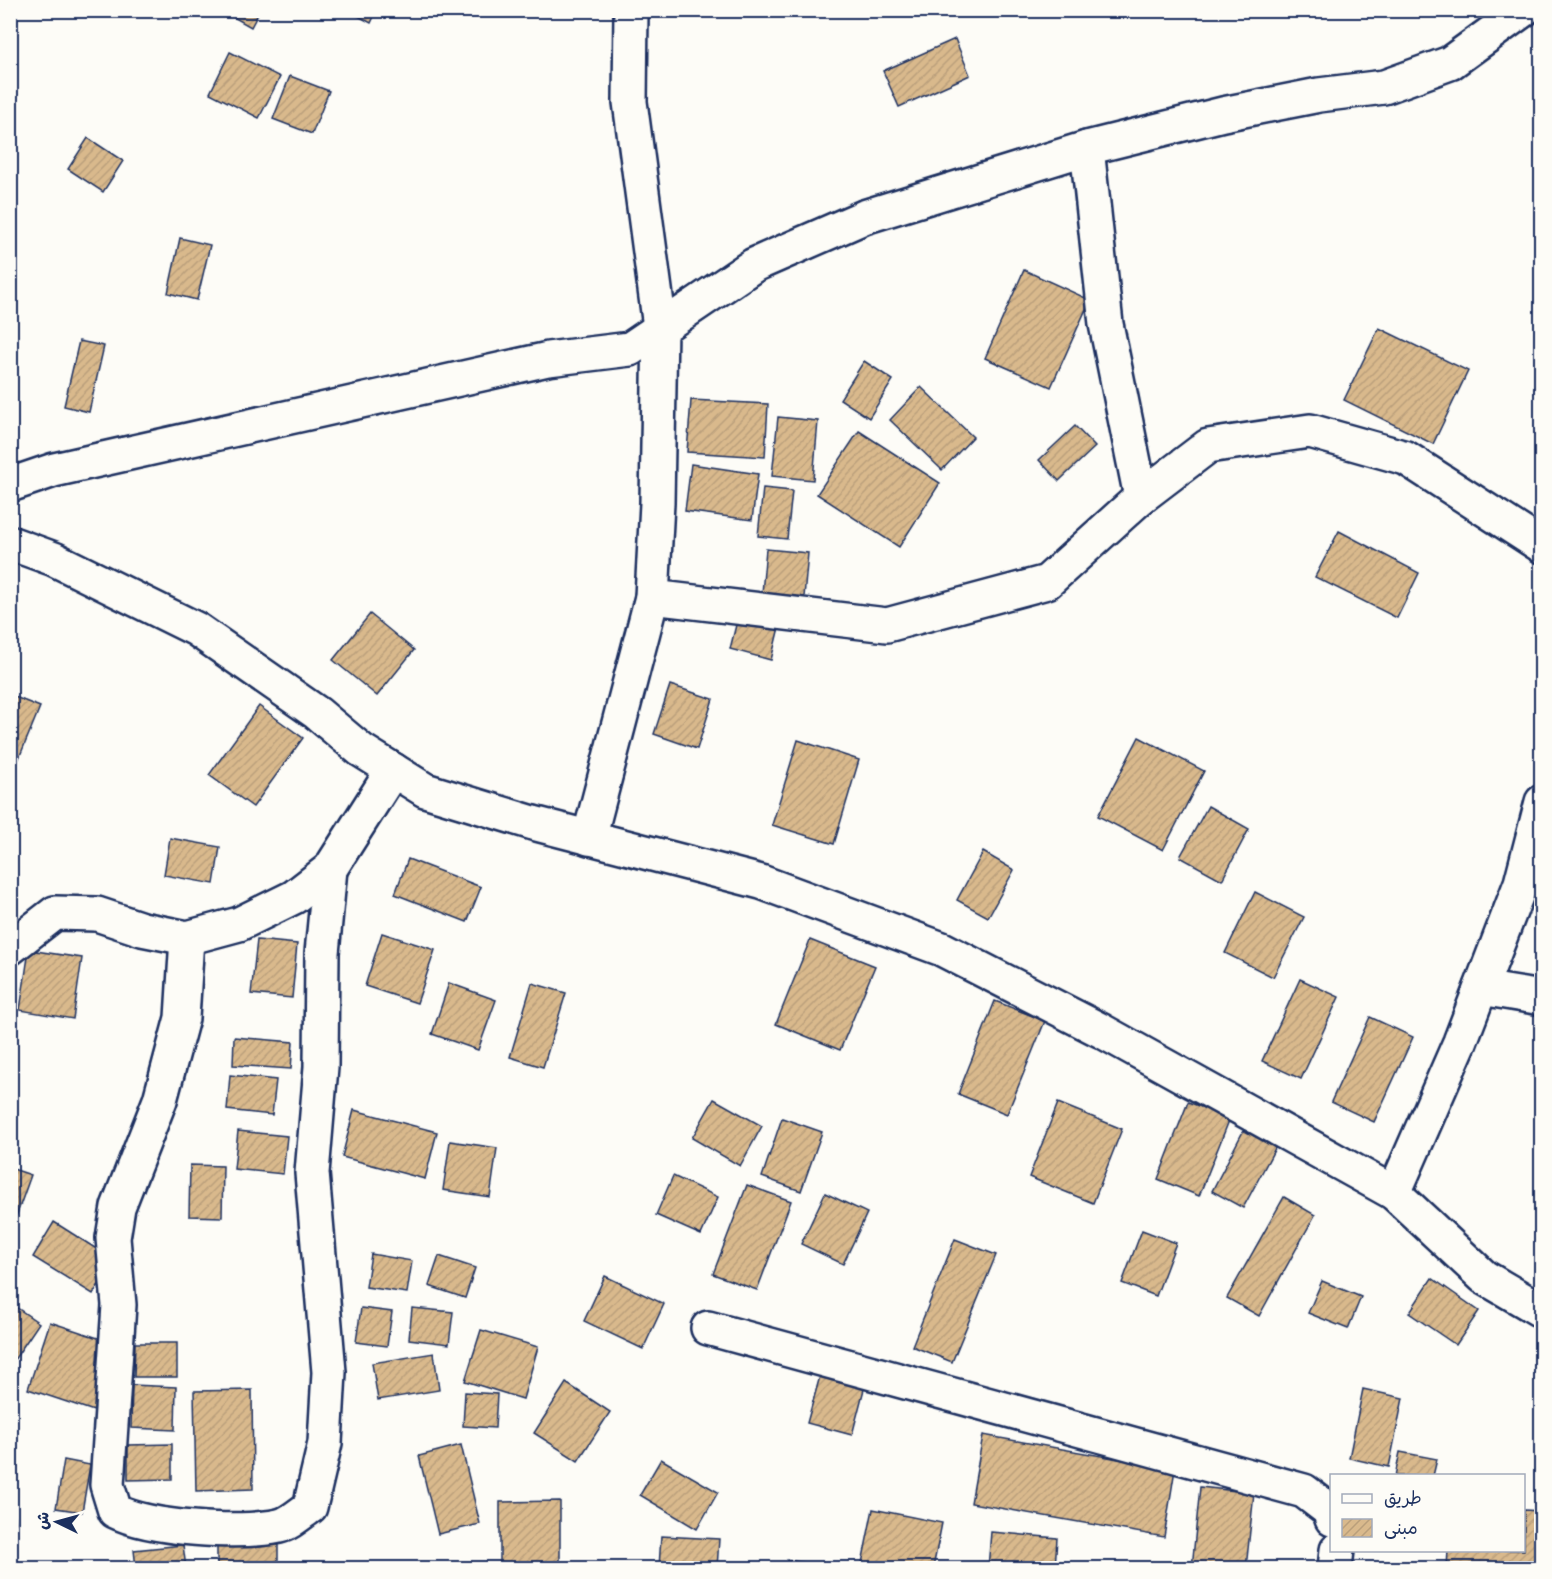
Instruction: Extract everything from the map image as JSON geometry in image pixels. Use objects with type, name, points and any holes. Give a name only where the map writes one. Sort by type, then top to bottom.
[{"type":"street","points":[[589,838],[652,597],[657,503],[660,327],[630,102],[631,10]]},
{"type":"street","points":[[10,485],[54,470],[548,359],[630,349],[754,265],[864,217],[1087,148],[1223,114],[1319,95],[1384,87],[1450,63],[1523,10]]},
{"type":"street","points":[[1087,148],[1106,324],[1141,497]]},
{"type":"street","points":[[652,597],[887,625],[1047,582],[1141,497],[1208,446],[1310,431],[1406,458],[1542,546]]},
{"type":"street","points":[[10,543],[54,559],[196,629],[316,713],[361,750],[424,790],[589,838],[761,882],[942,949],[1102,1031],[1394,1193],[1484,1277],[1542,1311]]},
{"type":"street","points":[[10,948],[55,913],[97,914],[142,928],[187,938],[239,924],[294,897],[330,869],[393,770]]},
{"type":"street","points":[[1394,1193],[1481,988],[1521,883],[1542,802]]},
{"type":"street","points":[[187,938],[182,1018],[160,1100],[118,1206],[113,1238],[118,1305],[107,1485],[115,1511],[133,1520],[225,1529],[281,1526],[310,1507],[325,1443],[328,1372],[312,1173],[321,1067],[322,953],[330,869]]},
{"type":"street","points":[[1481,988],[1542,998]]},
{"type":"street","points":[[708,1328],[1304,1491],[1330,1513]]},
{"type":"street","points":[[1335,1569],[1337,1552]]},
{"type":"building","points":[[221,10],[260,10],[251,27]]},
{"type":"building","points":[[347,10],[377,10],[371,23]]},
{"type":"building","points":[[955,39],[970,75],[899,107],[883,71]]},
{"type":"building","points":[[230,52],[280,77],[259,118],[210,93]]},
{"type":"building","points":[[290,76],[329,91],[312,134],[273,119]]},
{"type":"building","points":[[88,138],[123,161],[103,192],[68,169]]},
{"type":"building","points":[[180,238],[210,245],[197,300],[168,293]]},
{"type":"building","points":[[1024,270],[1090,300],[1051,387],[985,358]]},
{"type":"building","points":[[1379,328],[1468,371],[1433,444],[1344,400]]},
{"type":"building","points":[[79,341],[104,346],[89,412],[64,406]]},
{"type":"building","points":[[864,361],[893,380],[869,418],[840,399]]},
{"type":"building","points":[[921,387],[973,437],[942,470],[890,420]]},
{"type":"building","points":[[691,400],[768,404],[765,457],[687,452]]},
{"type":"building","points":[[778,417],[818,421],[813,480],[772,476]]},
{"type":"building","points":[[1075,426],[1095,447],[1059,481],[1039,460]]},
{"type":"building","points":[[859,431],[940,483],[899,547],[817,494]]},
{"type":"building","points":[[691,464],[758,474],[752,520],[685,511]]},
{"type":"building","points":[[763,488],[792,491],[787,539],[758,536]]},
{"type":"building","points":[[1339,531],[1419,573],[1397,618],[1315,577]]},
{"type":"building","points":[[766,549],[808,553],[804,597],[762,593]]},
{"type":"building","points":[[740,609],[781,619],[771,660],[730,649]]},
{"type":"building","points":[[370,614],[414,650],[377,696],[333,660]]},
{"type":"building","points":[[670,685],[713,699],[697,749],[654,734]]},
{"type":"building","points":[[10,695],[40,707],[10,780]]},
{"type":"building","points":[[259,706],[303,738],[253,807],[209,775]]},
{"type":"building","points":[[1139,737],[1204,771],[1163,850],[1098,816]]},
{"type":"building","points":[[798,740],[859,760],[834,844],[772,825]]},
{"type":"building","points":[[1208,806],[1249,829],[1222,880],[1180,857]]},
{"type":"building","points":[[170,838],[220,847],[214,884],[164,875]]},
{"type":"building","points":[[983,852],[1014,870],[988,917],[957,900]]},
{"type":"building","points":[[408,859],[481,887],[467,922],[395,894]]},
{"type":"building","points":[[1255,892],[1304,917],[1273,977],[1225,953]]},
{"type":"building","points":[[382,933],[435,950],[417,1003],[365,986]]},
{"type":"building","points":[[257,940],[297,944],[292,998],[251,994]]},
{"type":"building","points":[[810,940],[875,966],[840,1050],[776,1024]]},
{"type":"building","points":[[29,950],[82,958],[73,1019],[20,1010]]},
{"type":"building","points":[[1300,979],[1339,997],[1301,1079],[1262,1061]]},
{"type":"building","points":[[449,983],[496,1000],[478,1050],[432,1034]]},
{"type":"building","points":[[532,983],[566,993],[543,1067],[510,1057]]},
{"type":"building","points":[[995,1001],[1045,1021],[1007,1114],[958,1094]]},
{"type":"building","points":[[1370,1017],[1413,1037],[1374,1122],[1331,1102]]},
{"type":"building","points":[[234,1037],[293,1042],[291,1069],[233,1065]]},
{"type":"building","points":[[230,1075],[276,1080],[272,1115],[227,1110]]},
{"type":"building","points":[[714,1099],[762,1126],[740,1166],[692,1138]]},
{"type":"building","points":[[1188,1102],[1230,1118],[1199,1196],[1158,1179]]},
{"type":"building","points":[[1058,1103],[1122,1129],[1093,1203],[1029,1177]]},
{"type":"building","points":[[354,1110],[437,1132],[425,1179],[342,1157]]},
{"type":"building","points":[[782,1118],[822,1132],[801,1191],[762,1177]]},
{"type":"building","points":[[1249,1120],[1281,1137],[1243,1208],[1212,1191]]},
{"type":"building","points":[[238,1131],[287,1136],[283,1174],[234,1169]]},
{"type":"building","points":[[450,1141],[497,1148],[490,1197],[443,1190]]},
{"type":"building","points":[[190,1165],[223,1166],[222,1217],[189,1216]]},
{"type":"building","points":[[10,1168],[31,1175],[12,1228],[10,1228]]},
{"type":"building","points":[[673,1176],[718,1197],[701,1235],[656,1215]]},
{"type":"building","points":[[747,1185],[791,1201],[757,1290],[713,1274]]},
{"type":"building","points":[[825,1193],[867,1213],[843,1264],[801,1244]]},
{"type":"building","points":[[1284,1197],[1315,1215],[1259,1316],[1227,1298]]},
{"type":"building","points":[[54,1222],[114,1260],[93,1294],[33,1257]]},
{"type":"building","points":[[1142,1230],[1176,1243],[1156,1296],[1122,1283]]},
{"type":"building","points":[[955,1239],[996,1255],[952,1362],[912,1346]]},
{"type":"building","points":[[371,1254],[412,1261],[407,1293],[366,1287]]},
{"type":"building","points":[[439,1256],[475,1268],[465,1298],[429,1286]]},
{"type":"building","points":[[605,1276],[664,1304],[643,1349],[584,1321]]},
{"type":"building","points":[[1432,1278],[1479,1311],[1456,1345],[1409,1313]]},
{"type":"building","points":[[1322,1281],[1361,1297],[1348,1329],[1308,1313]]},
{"type":"building","points":[[10,1303],[39,1323],[10,1366]]},
{"type":"building","points":[[361,1308],[392,1312],[387,1346],[356,1342]]},
{"type":"building","points":[[412,1308],[453,1312],[449,1344],[409,1339]]},
{"type":"building","points":[[50,1322],[116,1344],[94,1411],[28,1389]]},
{"type":"building","points":[[481,1330],[538,1347],[523,1399],[465,1381]]},
{"type":"building","points":[[135,1343],[177,1343],[177,1377],[134,1377]]},
{"type":"building","points":[[434,1353],[439,1390],[378,1400],[372,1363]]},
{"type":"building","points":[[825,1358],[869,1370],[852,1435],[807,1423]]},
{"type":"building","points":[[566,1383],[610,1412],[578,1461],[534,1433]]},
{"type":"building","points":[[132,1385],[176,1387],[175,1430],[131,1428]]},
{"type":"building","points":[[1363,1389],[1403,1398],[1389,1467],[1349,1458]]},
{"type":"building","points":[[252,1390],[253,1489],[196,1491],[194,1391]]},
{"type":"building","points":[[465,1392],[497,1394],[495,1428],[463,1426]]},
{"type":"building","points":[[983,1435],[1175,1469],[1164,1537],[971,1503]]},
{"type":"building","points":[[172,1444],[172,1479],[128,1480],[128,1445]]},
{"type":"building","points":[[461,1445],[480,1524],[438,1534],[419,1456]]},
{"type":"building","points":[[1400,1452],[1437,1459],[1433,1474],[1395,1474]]},
{"type":"building","points":[[661,1459],[718,1492],[697,1529],[640,1495]]},
{"type":"building","points":[[64,1460],[90,1465],[82,1512],[56,1508]]},
{"type":"building","points":[[10,1463],[15,1523],[10,1524]]},
{"type":"building","points":[[1200,1487],[1254,1493],[1246,1568],[1192,1568]]},
{"type":"building","points":[[560,1501],[560,1568],[500,1568],[500,1502]]},
{"type":"building","points":[[873,1509],[942,1523],[933,1568],[861,1568]]},
{"type":"building","points":[[1525,1510],[1542,1511],[1542,1568],[1447,1568],[1448,1552],[1525,1552]]},
{"type":"building","points":[[991,1532],[1057,1538],[1055,1568],[988,1568]]},
{"type":"building","points":[[661,1536],[719,1539],[717,1568],[659,1568]]},
{"type":"building","points":[[217,1540],[278,1541],[278,1568],[217,1568]]},
{"type":"building","points":[[183,1545],[186,1568],[136,1568],[134,1550]]},
{"type":"building","points":[[787,1560],[838,1568],[786,1568]]}]
